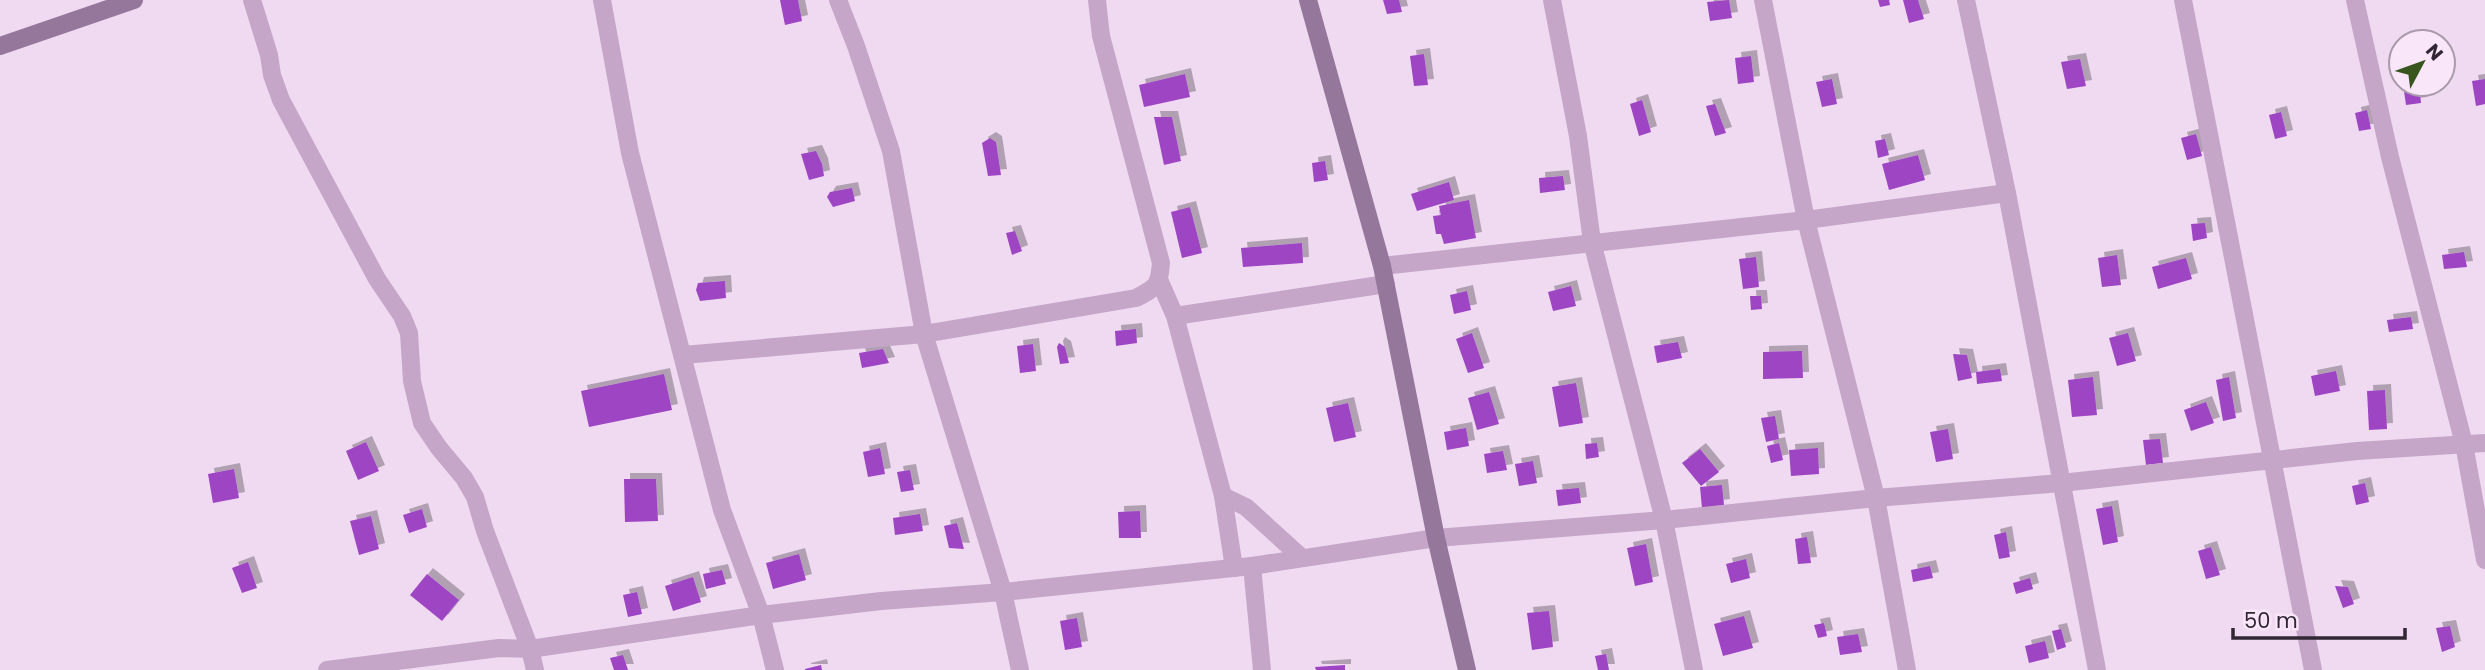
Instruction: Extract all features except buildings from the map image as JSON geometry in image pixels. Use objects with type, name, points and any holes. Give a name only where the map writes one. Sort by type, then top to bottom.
[{"type":"street","points":[[0,46],[134,0]]},
{"type":"street","points":[[252,0],[281,100],[377,279],[402,316],[409,333],[412,381],[422,423],[464,478],[475,497],[536,670]]},
{"type":"street","points":[[602,0],[631,153],[722,510],[761,615],[775,670]]},
{"type":"street","points":[[838,0],[891,151],[924,334],[1003,592],[1020,670]]},
{"type":"street","points":[[1097,0],[1101,36],[1161,263],[1160,282],[1175,316],[1223,496],[1234,568]]},
{"type":"street","points":[[1308,0],[1384,275],[1436,538],[1466,670]]},
{"type":"street","points":[[1552,0],[1578,136],[1592,242],[1664,520],[1694,670]]},
{"type":"street","points":[[1763,0],[1806,220],[1876,498],[1907,670]]},
{"type":"street","points":[[1966,0],[2007,193],[2097,670]]},
{"type":"street","points":[[2183,0],[2313,670]]},
{"type":"street","points":[[2355,0],[2390,157],[2464,444],[2485,560]]},
{"type":"street","points":[[1175,316],[1384,275],[1592,242],[1806,220],[2007,193]]},
{"type":"street","points":[[683,355],[924,334],[1136,298],[1160,282]]},
{"type":"street","points":[[327,670],[499,648],[530,649],[761,615],[881,601],[1003,592],[1252,566],[1436,538],[1664,520],[1876,498],[2061,483],[2271,460],[2485,443]]},
{"type":"street","points":[[1223,496],[1246,507],[1302,558]]},
{"type":"street","points":[[1252,566],[1262,670]]}]
